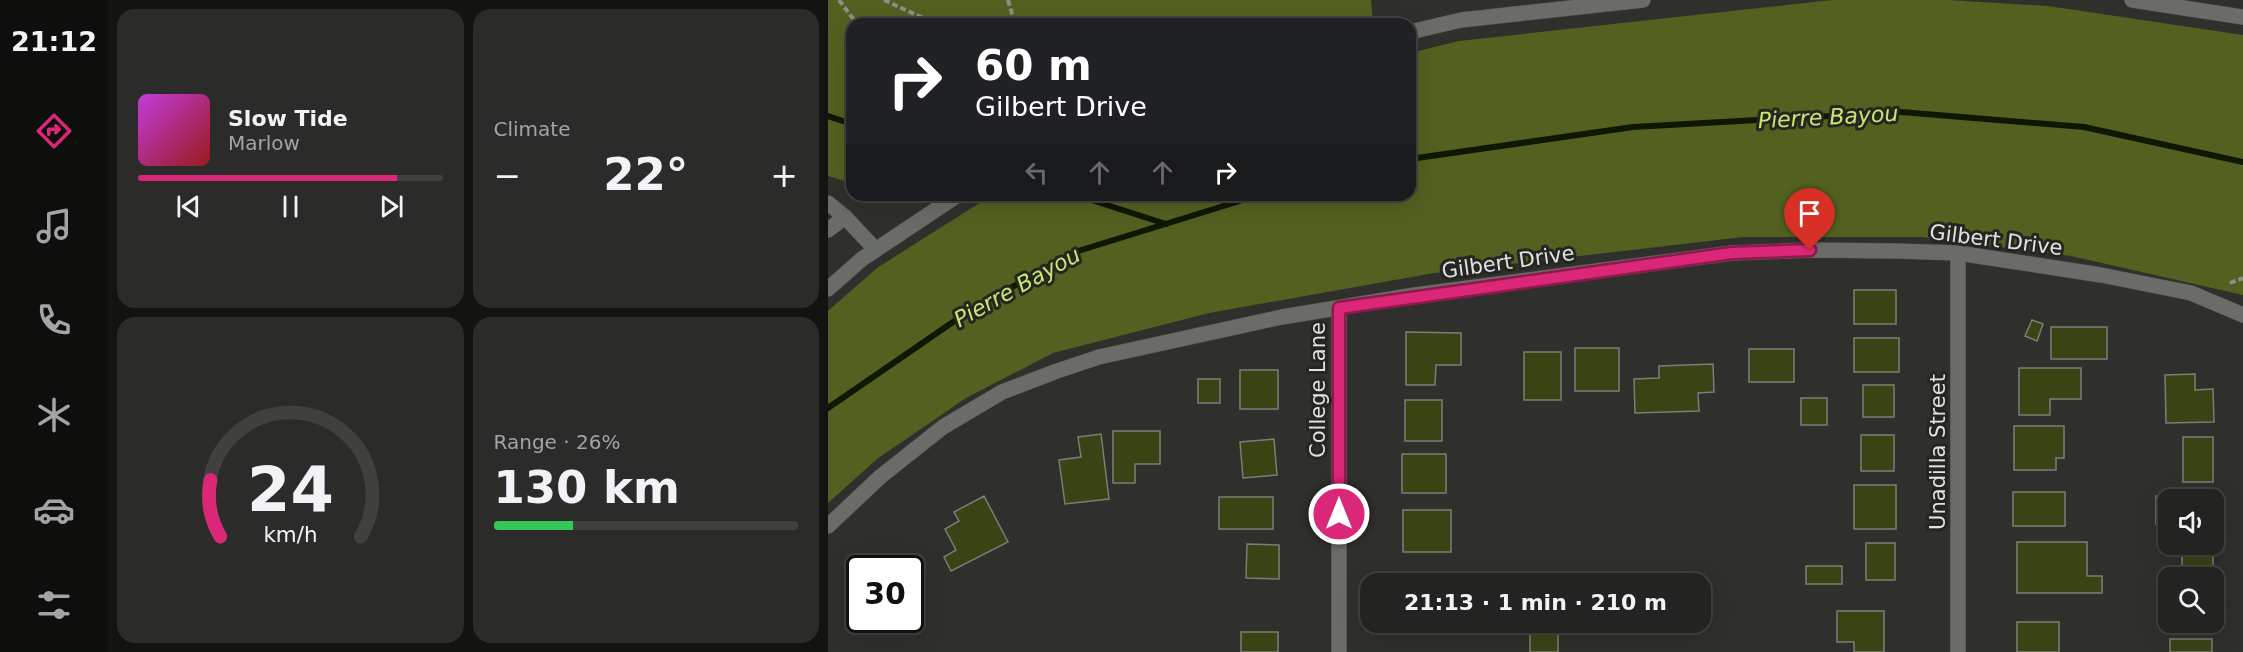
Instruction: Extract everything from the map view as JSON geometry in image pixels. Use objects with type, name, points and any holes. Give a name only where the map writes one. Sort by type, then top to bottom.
[{"type":"street","points":[[1416,31],[1556,5],[1643,0]]},
{"type":"street","points":[[2132,0],[2243,17]]},
{"type":"street","points":[[828,289],[875,249],[949,201]]},
{"type":"street","points":[[828,203],[834,223],[875,249]]},
{"type":"street","name":"Gilbert Drive","points":[[828,526],[915,447],[1002,392],[1099,357],[1282,317],[1339,308],[1732,253],[1810,250],[1959,253],[2101,274],[2191,293],[2243,315]]},
{"type":"street","name":"Unadilla Street","points":[[1958,652],[1959,253]]},
{"type":"street","name":"College Lane","points":[[1339,308],[1339,652]]},
{"type":"path","points":[[839,0],[852,18]]},
{"type":"path","points":[[884,0],[923,18]]},
{"type":"path","points":[[1008,0],[1013,18]]},
{"type":"path","points":[[2230,283],[2243,278]]},
{"type":"green space","points":[[828,0],[1371,0],[1373,18],[846,18],[846,181],[828,176]]},
{"type":"green space","points":[[1832,0],[1949,0],[2048,6],[2243,35],[2243,295],[2071,256],[1922,237],[1743,237],[1434,273],[1209,313],[1053,353],[966,398],[877,459],[828,503],[828,311],[877,268],[983,201],[1416,201],[1416,52],[1459,41]]},
{"type":"building","points":[[1854,290],[1896,290],[1896,324],[1854,324]]},
{"type":"building","points":[[2032,320],[2043,324],[2037,341],[2025,336]]},
{"type":"building","points":[[2051,327],[2107,327],[2107,359],[2051,359]]},
{"type":"building","points":[[1406,332],[1461,333],[1461,365],[1436,365],[1435,385],[1406,385]]},
{"type":"building","points":[[1854,338],[1899,338],[1899,372],[1854,372]]},
{"type":"building","points":[[1575,348],[1619,348],[1619,391],[1575,391]]},
{"type":"building","points":[[1749,349],[1794,349],[1794,382],[1749,382]]},
{"type":"building","points":[[1524,352],[1561,352],[1561,400],[1524,400]]},
{"type":"building","points":[[1713,364],[1714,392],[1698,393],[1699,411],[1635,413],[1634,379],[1659,378],[1659,366]]},
{"type":"building","points":[[2019,368],[2081,368],[2081,399],[2050,399],[2050,415],[2019,415]]},
{"type":"building","points":[[1240,370],[1278,370],[1278,409],[1240,409]]},
{"type":"building","points":[[2195,374],[2195,390],[2213,389],[2214,422],[2166,423],[2165,375]]},
{"type":"building","points":[[1198,379],[1220,379],[1220,403],[1198,403]]},
{"type":"building","points":[[1863,385],[1894,385],[1894,417],[1863,417]]},
{"type":"building","points":[[1801,398],[1827,398],[1827,425],[1801,425]]},
{"type":"building","points":[[1405,400],[1442,400],[1442,441],[1405,441]]},
{"type":"building","points":[[2014,426],[2064,426],[2064,458],[2056,458],[2056,470],[2014,470]]},
{"type":"building","points":[[1113,431],[1160,431],[1160,464],[1135,464],[1135,483],[1113,483]]},
{"type":"building","points":[[1101,434],[1109,499],[1065,504],[1059,460],[1081,457],[1078,437]]},
{"type":"building","points":[[1861,435],[1894,435],[1894,471],[1861,471]]},
{"type":"building","points":[[2183,437],[2213,437],[2213,482],[2183,482]]},
{"type":"building","points":[[1274,439],[1277,475],[1243,478],[1240,442]]},
{"type":"building","points":[[1402,454],[1446,454],[1446,493],[1402,493]]},
{"type":"building","points":[[1854,485],[1896,485],[1896,529],[1854,529]]},
{"type":"building","points":[[2013,492],[2065,492],[2065,526],[2013,526]]},
{"type":"building","points":[[984,496],[1008,542],[951,571],[944,557],[956,550],[945,529],[959,521],[954,512]]},
{"type":"building","points":[[2156,496],[2158,496],[2158,524],[2156,524]]},
{"type":"building","points":[[1219,497],[1273,497],[1273,529],[1219,529]]},
{"type":"building","points":[[1403,510],[1451,510],[1451,552],[1403,552]]},
{"type":"building","points":[[2017,542],[2087,542],[2087,576],[2102,576],[2102,593],[2017,593]]},
{"type":"building","points":[[1866,543],[1895,543],[1895,580],[1866,580]]},
{"type":"building","points":[[1247,544],[1279,545],[1279,579],[1246,578]]},
{"type":"building","points":[[2182,556],[2213,556],[2213,567],[2182,567]]},
{"type":"building","points":[[1806,566],[1842,566],[1842,584],[1806,584]]},
{"type":"building","points":[[1837,611],[1884,611],[1884,652],[1854,652],[1854,642],[1837,642]]},
{"type":"building","points":[[2017,622],[2059,622],[2059,652],[2017,652]]},
{"type":"building","points":[[1241,632],[1278,632],[1278,652],[1241,652]]},
{"type":"building","points":[[1530,633],[1558,633],[1558,652],[1530,652]]},
{"type":"building","points":[[2170,639],[2212,639],[2212,652],[2170,652]]},
{"type":"waterway","name":"Pierre Bayou","points":[[1416,158],[1633,127],[1901,112],[2084,127],[2243,162]]},
{"type":"waterway","points":[[828,116],[846,122]]},
{"type":"waterway","points":[[1095,201],[1166,224]]},
{"type":"waterway","name":"Pierre Bayou","points":[[828,408],[969,311],[1075,252],[1240,201]]},
{"type":"route","points":[[1339,514],[1339,308],[1732,253],[1810,250]]}]
